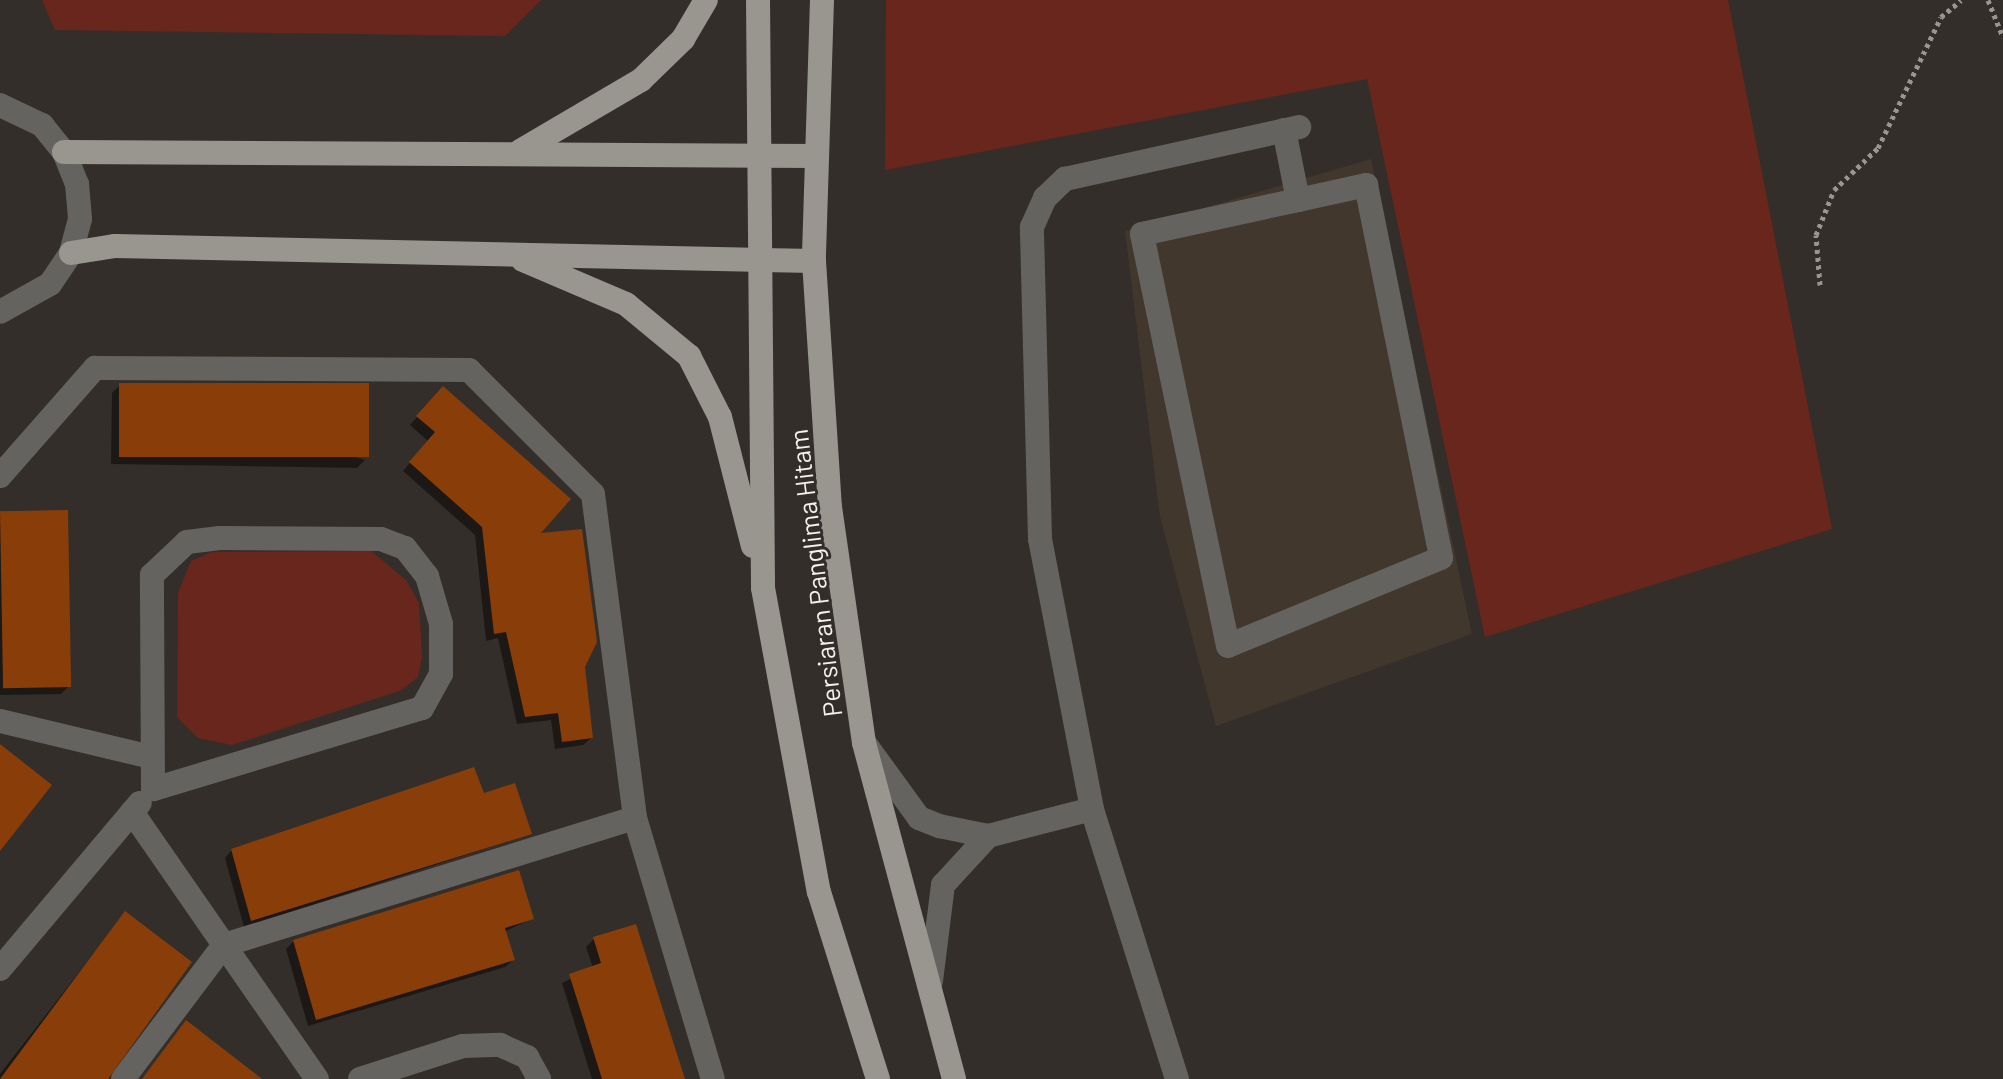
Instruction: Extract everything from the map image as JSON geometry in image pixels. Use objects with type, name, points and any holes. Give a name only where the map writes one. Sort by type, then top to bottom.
[{"type":"main road","points":[[514,154],[641,80],[683,39],[706,0]]},
{"type":"main road","points":[[757,156],[758,0]]},
{"type":"main road","name":"Persiaran Panglima Hitam","points":[[822,0],[814,261],[830,507],[864,743],[930,1002],[954,1079]]},
{"type":"main road","points":[[64,152],[817,156]]},
{"type":"main road","name":"Persiaran Panglima Hitam","points":[[757,156],[763,588],[819,892],[878,1079]]},
{"type":"main road","points":[[71,253],[115,246],[814,261]]},
{"type":"main road","points":[[510,255],[626,304],[689,356],[720,417],[763,588]]},
{"type":"street","points":[[0,105],[42,125],[64,152],[80,219],[71,253],[50,284],[0,312]]},
{"type":"street","points":[[1177,1079],[1092,809],[1040,539],[1032,227],[1045,198],[1065,179],[1292,129],[1298,200]]},
{"type":"street","points":[[1366,185],[1441,558],[1228,646],[1142,234],[1298,200],[1366,185]]},
{"type":"street","points":[[0,476],[95,368],[469,370],[593,494],[635,818],[713,1079]]},
{"type":"street","points":[[0,969],[153,789],[422,708],[441,674],[441,624],[427,576],[405,548],[381,539],[187,542],[152,575],[153,789]]},
{"type":"street","points":[[0,721],[151,757]]},
{"type":"street","points":[[864,743],[919,818],[988,836],[1092,809]]},
{"type":"street","points":[[132,812],[317,1079]]},
{"type":"street","points":[[123,1079],[224,945],[635,818]]},
{"type":"street","points":[[930,1002],[943,885],[988,836]]},
{"type":"street","points":[[360,1079],[463,1046],[500,1045],[527,1057],[539,1079]]},
{"type":"path","points":[[1820,285],[1816,235],[1834,190],[1878,148],[1941,17],[1961,0]]},
{"type":"path","points":[[1988,0],[2003,37]]},
{"type":"shaded area","points":[[42,0],[541,0],[505,36],[55,30]]},
{"type":"shaded area","points":[[886,0],[1728,0],[1832,529],[1485,637],[1367,79],[885,170]]},
{"type":"shaded area","points":[[1371,159],[1472,634],[1216,726],[1160,517],[1125,231]]},
{"type":"shaded area","points":[[371,551],[406,580],[419,603],[422,656],[418,677],[402,690],[232,745],[198,738],[177,717],[178,593],[191,561],[212,552]]},
{"type":"building","points":[[119,383],[369,383],[369,457],[119,457]]},
{"type":"building","points":[[443,386],[571,499],[541,533],[582,529],[597,642],[585,667],[593,738],[562,742],[558,713],[525,717],[506,632],[494,634],[482,527],[409,462],[435,432],[416,416]]},
{"type":"building","points":[[68,510],[71,687],[3,688],[0,511]]},
{"type":"building","points":[[0,744],[52,785],[0,851]]},
{"type":"building","points":[[474,767],[484,793],[515,783],[532,834],[251,921],[231,849]]},
{"type":"building","points":[[519,870],[534,919],[505,928],[515,960],[316,1020],[293,940]]},
{"type":"building","points":[[125,911],[192,962],[108,1079],[0,1079]]},
{"type":"building","points":[[636,924],[685,1079],[602,1079],[569,974],[601,963],[593,937]]},
{"type":"building","points":[[186,1020],[262,1079],[142,1079]]}]
